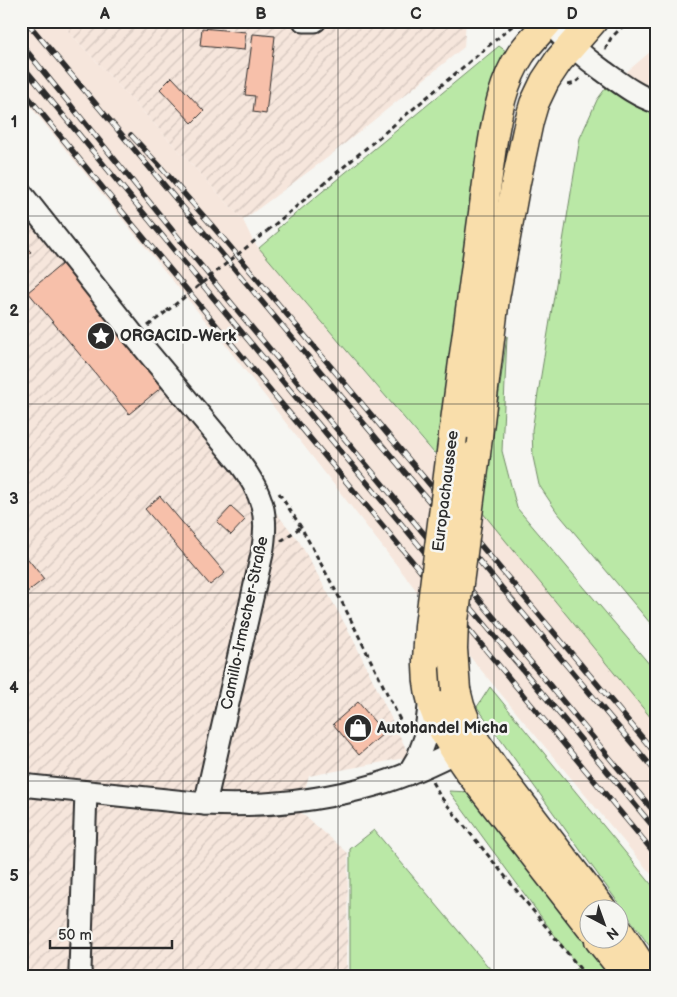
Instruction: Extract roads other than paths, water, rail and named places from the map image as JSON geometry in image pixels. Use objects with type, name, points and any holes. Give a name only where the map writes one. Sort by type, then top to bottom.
[{"type":"main road","name":"Europachaussee","points":[[548,22],[521,54],[505,88],[497,114],[428,626],[427,674],[430,700],[438,719],[466,747],[494,768],[595,900]]},
{"type":"main road","name":"Europachaussee","points":[[580,914],[470,773],[466,747],[467,724],[456,690],[453,649],[454,621],[495,298],[529,121],[544,81],[559,60],[571,46],[602,30]]},
{"type":"main road","points":[[630,948],[648,976]]},
{"type":"main road","points":[[607,950],[628,976]]},
{"type":"street","points":[[304,21],[315,21]]},
{"type":"street","points":[[548,22],[571,46],[594,65],[616,81],[643,97],[656,102]]},
{"type":"street","name":"Camillo-Irmscher-Straße","points":[[21,192],[135,337],[239,462],[257,489],[264,513],[262,554],[205,804]]},
{"type":"street","points":[[416,770],[418,757],[425,738],[430,700]]},
{"type":"street","points":[[21,785],[205,804],[262,805],[331,796],[375,785],[416,770],[466,747]]},
{"type":"street","points":[[81,976],[86,792]]},
{"type":"railway","points":[[26,21],[656,772]]},
{"type":"railway","points":[[21,44],[233,305],[656,814]]},
{"type":"railway","points":[[21,64],[656,830]]},
{"type":"railway","points":[[21,88],[656,855]]},
{"type":"railway","points":[[131,135],[222,237],[656,754]]},
{"type":"place","name":"ORGACID-Werk","points":[[101,336]]},
{"type":"place","name":"Autohandel Micha","points":[[358,728]]}]
